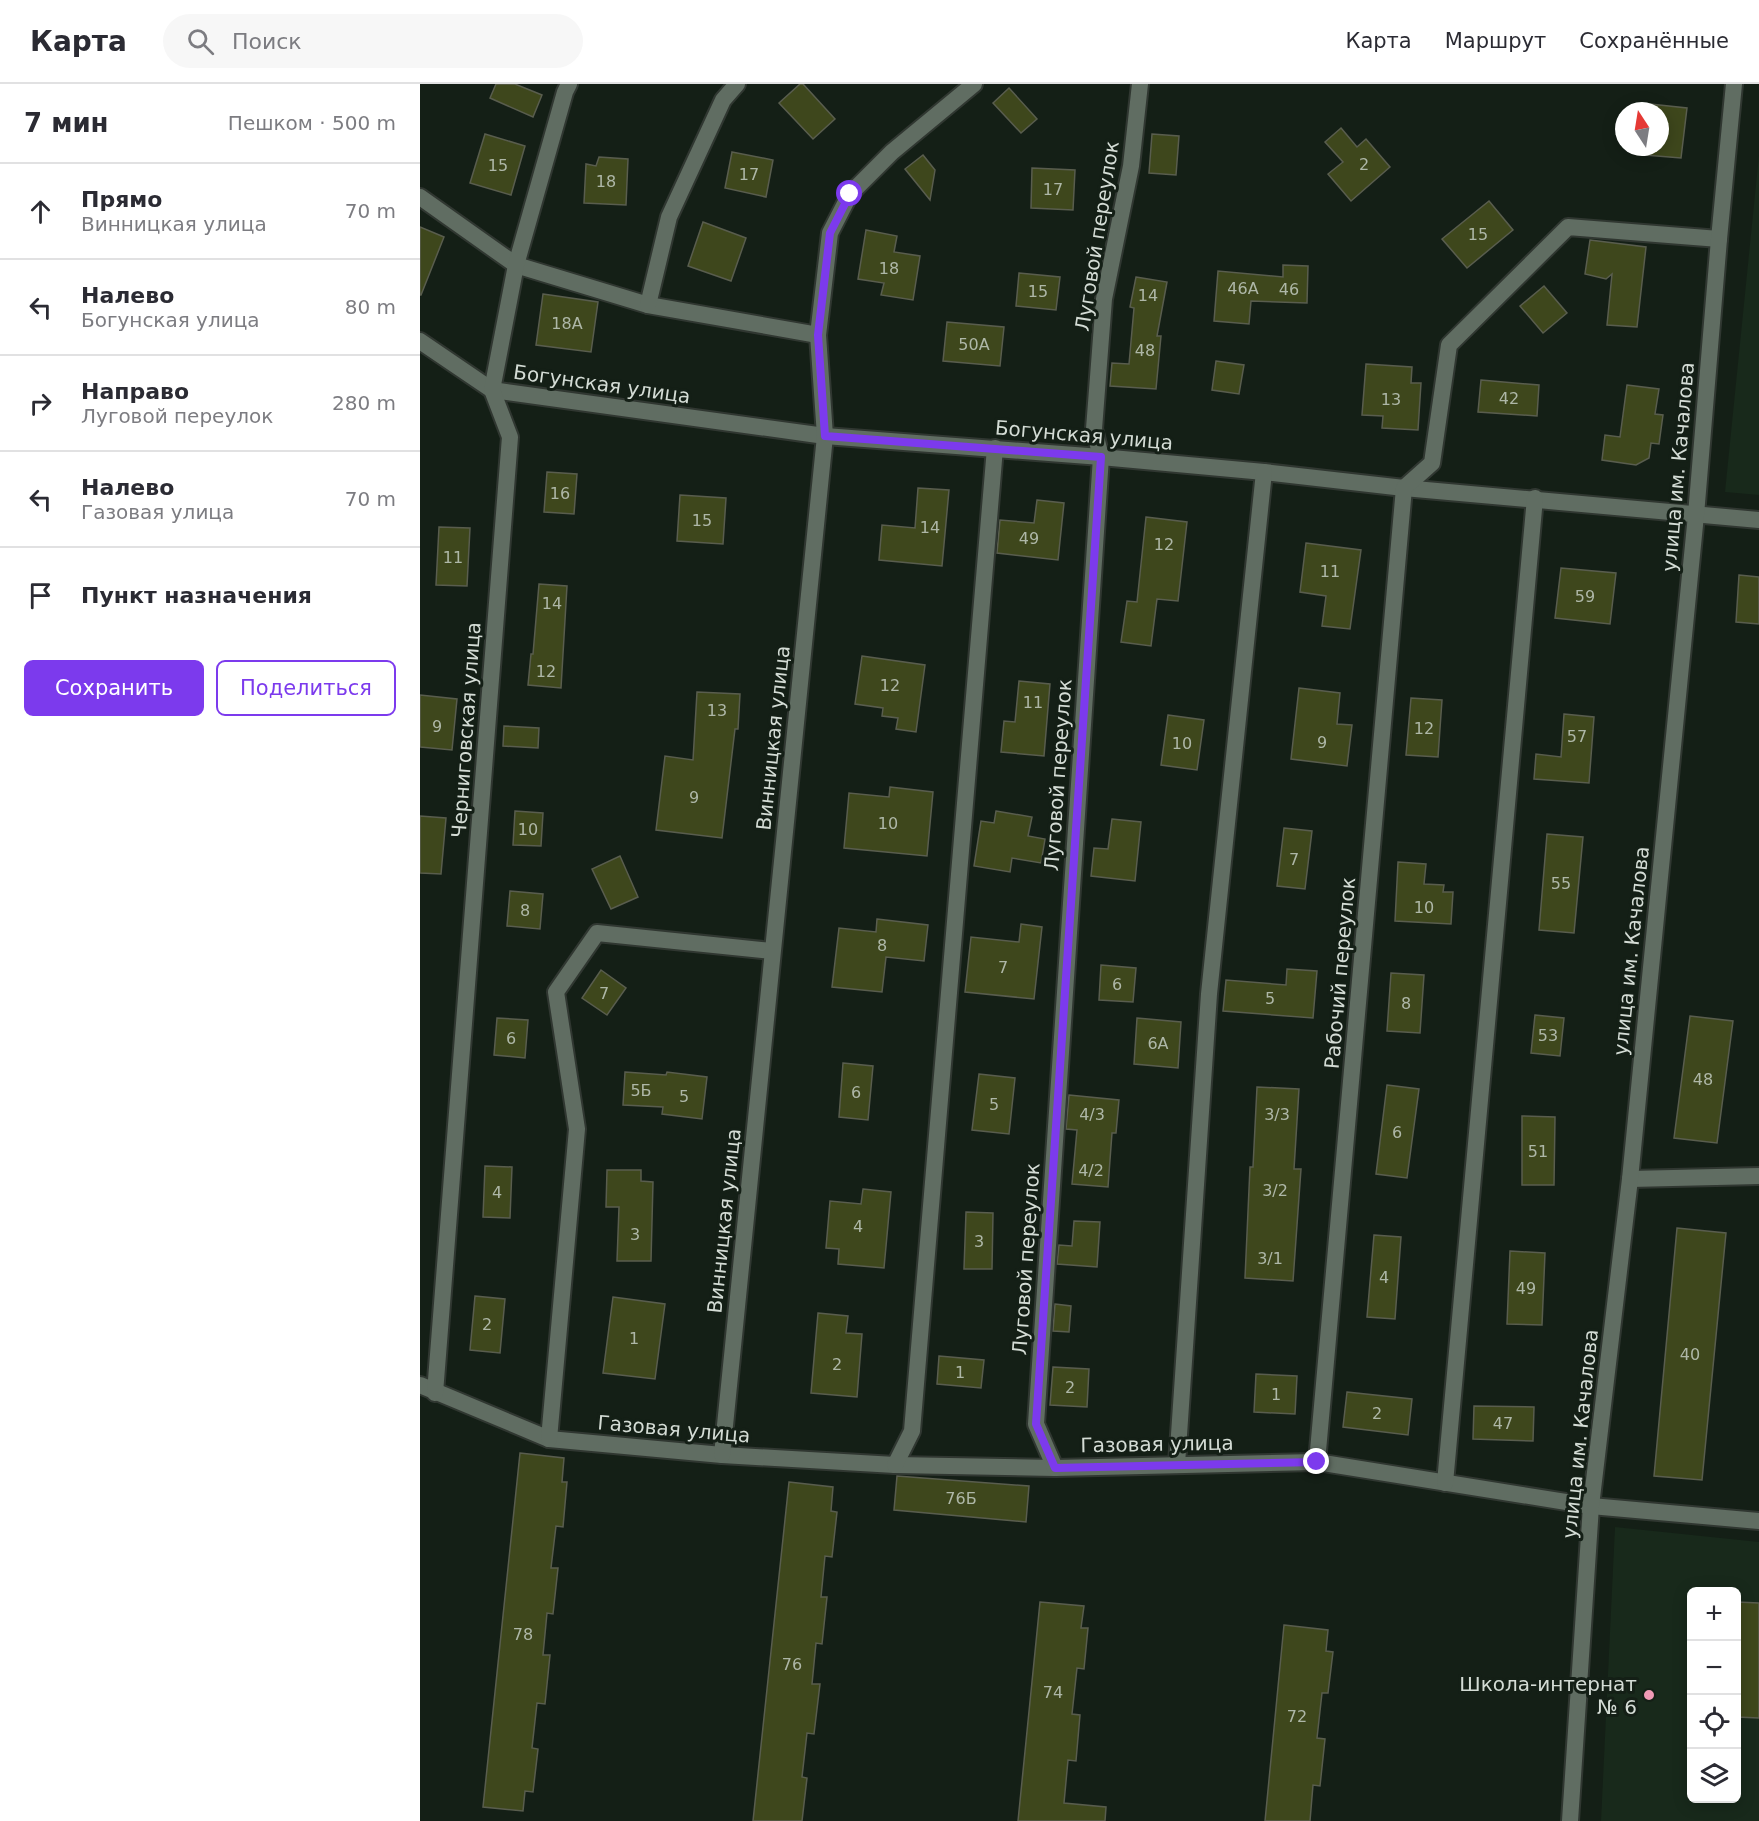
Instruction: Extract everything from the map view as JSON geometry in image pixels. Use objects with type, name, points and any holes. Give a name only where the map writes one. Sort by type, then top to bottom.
[{"type":"street","points":[[492,390],[516,265],[569,84]]},
{"type":"street","points":[[648,305],[669,217],[723,100],[737,84]]},
{"type":"street","name":"Винницкая улица","points":[[722,1455],[825,436],[818,335],[830,233],[850,194],[892,152],[974,84]]},
{"type":"street","name":"Луговой переулок","points":[[1055,1468],[1036,1424],[1101,457],[1094,429],[1104,299],[1131,166],[1140,84]]},
{"type":"street","name":"улица им. Качалова","points":[[1570,1821],[1591,1506],[1630,1179],[1696,515],[1734,84]]},
{"type":"street","points":[[420,197],[516,265],[648,305],[818,335]]},
{"type":"street","points":[[1404,488],[1432,463],[1449,345],[1568,227],[1719,238]]},
{"type":"street","name":"Богунская улица","points":[[420,341],[492,390],[825,436],[1101,457],[1404,488],[1535,498],[1759,520]]},
{"type":"street","name":"Черниговская улица","points":[[435,1393],[510,437],[492,390]]},
{"type":"street","points":[[895,1465],[912,1431],[995,448]]},
{"type":"street","points":[[1177,1464],[1209,994],[1264,472]]},
{"type":"street","name":"Рабочий переулок","points":[[1317,1462],[1404,488]]},
{"type":"street","points":[[1446,1483],[1535,498]]},
{"type":"street","points":[[549,1439],[577,1129],[555,992],[597,933],[772,951]]},
{"type":"street","points":[[1630,1179],[1759,1176]]},
{"type":"street","name":"Газовая улица","points":[[420,1385],[549,1439],[722,1455],[895,1465],[1055,1468],[1317,1462],[1591,1506],[1759,1521]]},
{"type":"shaded area","points":[[1759,155],[1759,495],[1725,492]]},
{"type":"shaded area","name":"Школа-интернат № 6","points":[[1615,1527],[1759,1542],[1759,1821],[1601,1821]]},
{"type":"building","points":[[496,84],[515,84],[542,95],[533,117],[490,98]]},
{"type":"building","points":[[800,84],[803,84],[835,119],[813,139],[779,103]]},
{"type":"building","points":[[1009,88],[1037,119],[1021,133],[993,103]]},
{"type":"building","points":[[1669,106],[1687,108],[1681,158],[1657,156],[1669,156]]},
{"type":"building","points":[[1341,128],[1357,147],[1366,139],[1390,167],[1351,201],[1328,174],[1343,162],[1325,142]]},
{"type":"building","points":[[485,134],[525,146],[511,195],[470,183]]},
{"type":"building","points":[[1152,134],[1179,136],[1176,175],[1149,173]]},
{"type":"building","points":[[732,152],[773,160],[766,197],[725,188]]},
{"type":"building","points":[[923,155],[935,170],[930,200],[905,169]]},
{"type":"building","points":[[599,157],[628,159],[626,205],[584,203],[586,164],[596,166]]},
{"type":"building","points":[[1032,168],[1075,170],[1073,210],[1031,208]]},
{"type":"building","points":[[1489,201],[1513,230],[1467,268],[1442,239]]},
{"type":"building","points":[[703,222],[746,238],[731,281],[688,266]]},
{"type":"building","points":[[420,227],[444,237],[421,295],[420,295]]},
{"type":"building","points":[[866,230],[897,236],[894,252],[920,256],[913,300],[881,295],[884,283],[858,279]]},
{"type":"building","points":[[1590,240],[1646,247],[1637,327],[1607,325],[1612,274],[1606,279],[1585,274]]},
{"type":"building","points":[[1283,265],[1308,266],[1307,303],[1251,301],[1249,324],[1214,321],[1218,271],[1283,277]]},
{"type":"building","points":[[1019,273],[1060,277],[1056,310],[1016,306]]},
{"type":"building","points":[[1136,277],[1167,282],[1157,336],[1161,336],[1156,389],[1110,386],[1112,363],[1129,364],[1134,308],[1130,307]]},
{"type":"building","points":[[1544,286],[1567,313],[1543,333],[1520,306]]},
{"type":"building","points":[[543,294],[598,302],[591,352],[536,345]]},
{"type":"building","points":[[947,322],[1004,327],[1000,366],[943,361]]},
{"type":"building","points":[[1216,361],[1244,365],[1239,394],[1212,390]]},
{"type":"building","points":[[1366,364],[1412,367],[1411,383],[1421,383],[1418,430],[1382,428],[1383,416],[1362,415]]},
{"type":"building","points":[[1481,380],[1539,385],[1537,416],[1478,412]]},
{"type":"building","points":[[1627,385],[1659,389],[1655,414],[1663,415],[1659,444],[1651,443],[1649,458],[1636,465],[1602,460],[1605,435],[1620,437]]},
{"type":"building","points":[[547,472],[577,474],[574,514],[544,512]]},
{"type":"building","points":[[918,488],[949,490],[942,566],[879,560],[882,525],[915,528]]},
{"type":"building","points":[[680,495],[726,498],[723,544],[677,541]]},
{"type":"building","points":[[1037,500],[1064,503],[1058,560],[997,553],[1000,520],[1034,523]]},
{"type":"building","points":[[1146,517],[1187,522],[1178,601],[1157,599],[1151,646],[1121,642],[1127,601],[1137,602]]},
{"type":"building","points":[[439,527],[470,528],[467,586],[436,585]]},
{"type":"building","points":[[1306,543],[1361,550],[1350,629],[1322,626],[1326,596],[1300,592]]},
{"type":"building","points":[[1561,568],[1616,573],[1610,624],[1555,618]]},
{"type":"building","points":[[1739,575],[1759,577],[1759,624],[1736,622]]},
{"type":"building","points":[[539,584],[567,586],[561,688],[528,685]]},
{"type":"building","points":[[862,656],[925,665],[916,732],[896,729],[898,718],[882,716],[883,708],[855,704]]},
{"type":"building","points":[[1019,681],[1050,684],[1044,756],[1001,752],[1004,721],[1015,722]]},
{"type":"building","points":[[1299,688],[1340,693],[1337,724],[1352,725],[1347,766],[1291,759]]},
{"type":"building","points":[[697,692],[740,694],[738,729],[735,729],[722,838],[656,830],[665,756],[693,760]]},
{"type":"building","points":[[420,695],[457,699],[452,750],[420,747]]},
{"type":"building","points":[[1411,698],[1442,700],[1438,757],[1406,755]]},
{"type":"building","points":[[1564,714],[1594,717],[1589,783],[1534,779],[1536,754],[1561,757]]},
{"type":"building","points":[[1168,715],[1204,720],[1197,770],[1161,765]]},
{"type":"building","points":[[504,726],[539,728],[538,748],[503,746]]},
{"type":"building","points":[[890,787],[933,792],[927,856],[844,848],[849,793],[889,797]]},
{"type":"building","points":[[515,811],[543,813],[541,846],[513,845]]},
{"type":"building","points":[[996,811],[1032,817],[1028,836],[1045,839],[1041,863],[1012,858],[1010,872],[974,866],[981,821],[994,823]]},
{"type":"building","points":[[420,816],[446,818],[441,874],[420,873]]},
{"type":"building","points":[[1112,819],[1141,822],[1135,881],[1091,876],[1094,848],[1108,849]]},
{"type":"building","points":[[1284,828],[1312,831],[1305,889],[1277,886]]},
{"type":"building","points":[[1547,834],[1583,837],[1574,933],[1539,930]]},
{"type":"building","points":[[620,856],[638,897],[611,909],[592,869]]},
{"type":"building","points":[[1398,862],[1426,864],[1424,884],[1444,885],[1443,892],[1453,892],[1451,924],[1395,921]]},
{"type":"building","points":[[510,891],[543,894],[540,929],[507,926]]},
{"type":"building","points":[[877,919],[928,925],[924,961],[886,957],[882,992],[832,987],[839,928],[876,932]]},
{"type":"building","points":[[1021,924],[1042,927],[1034,999],[965,992],[971,937],[1019,942]]},
{"type":"building","points":[[1101,965],[1136,968],[1133,1002],[1099,1000]]},
{"type":"building","points":[[1287,969],[1317,971],[1313,1018],[1223,1011],[1226,980],[1286,985]]},
{"type":"building","points":[[601,970],[626,988],[607,1015],[582,998]]},
{"type":"building","points":[[1391,973],[1424,975],[1420,1033],[1387,1031]]},
{"type":"building","points":[[1535,1015],[1564,1018],[1560,1056],[1531,1053]]},
{"type":"building","points":[[1690,1016],[1733,1021],[1717,1143],[1674,1138]]},
{"type":"building","points":[[497,1018],[528,1020],[525,1058],[494,1055]]},
{"type":"building","points":[[1137,1018],[1181,1022],[1178,1068],[1134,1064]]},
{"type":"building","points":[[843,1063],[873,1066],[868,1120],[839,1117]]},
{"type":"building","points":[[625,1072],[666,1075],[667,1072],[707,1077],[702,1119],[662,1114],[663,1107],[623,1105]]},
{"type":"building","points":[[979,1074],[1015,1078],[1009,1134],[972,1130]]},
{"type":"building","points":[[1387,1085],[1419,1089],[1407,1178],[1376,1174]]},
{"type":"building","points":[[1257,1087],[1299,1089],[1294,1169],[1301,1169],[1293,1281],[1245,1278],[1250,1167],[1253,1167]]},
{"type":"building","points":[[1069,1095],[1119,1100],[1116,1133],[1112,1133],[1108,1187],[1072,1184],[1077,1130],[1066,1129]]},
{"type":"building","points":[[1522,1116],[1555,1117],[1554,1185],[1522,1185]]},
{"type":"building","points":[[485,1166],[512,1167],[510,1218],[483,1217]]},
{"type":"building","points":[[607,1170],[641,1170],[641,1181],[653,1182],[651,1261],[617,1261],[619,1207],[606,1207]]},
{"type":"building","points":[[863,1189],[891,1192],[884,1268],[838,1264],[839,1249],[826,1248],[830,1201],[861,1204]]},
{"type":"building","points":[[966,1212],[993,1213],[992,1269],[964,1269]]},
{"type":"building","points":[[1074,1221],[1100,1222],[1097,1267],[1057,1264],[1059,1245],[1072,1246]]},
{"type":"building","points":[[1677,1228],[1726,1233],[1702,1480],[1654,1476]]},
{"type":"building","points":[[1374,1235],[1401,1237],[1395,1319],[1367,1317]]},
{"type":"building","points":[[1510,1251],[1545,1253],[1542,1325],[1507,1324]]},
{"type":"building","points":[[475,1296],[505,1299],[500,1353],[470,1350]]},
{"type":"building","points":[[613,1297],[665,1304],[655,1379],[603,1373]]},
{"type":"building","points":[[1055,1304],[1071,1306],[1069,1332],[1053,1331]]},
{"type":"building","points":[[818,1313],[848,1316],[846,1333],[862,1334],[857,1397],[811,1393]]},
{"type":"building","points":[[939,1356],[984,1360],[981,1388],[937,1384]]},
{"type":"building","points":[[1053,1367],[1089,1369],[1087,1407],[1050,1405]]},
{"type":"building","points":[[1256,1374],[1297,1376],[1295,1414],[1254,1412]]},
{"type":"building","points":[[1347,1392],[1412,1399],[1408,1435],[1343,1427]]},
{"type":"building","points":[[1474,1406],[1534,1407],[1533,1441],[1473,1439]]},
{"type":"building","points":[[520,1453],[564,1458],[562,1482],[567,1482],[563,1527],[556,1526],[551,1568],[558,1568],[553,1614],[547,1613],[543,1655],[550,1655],[545,1704],[537,1703],[532,1748],[538,1749],[533,1792],[525,1791],[523,1811],[483,1807]]},
{"type":"building","points":[[897,1476],[1029,1486],[1026,1522],[894,1510]]},
{"type":"building","points":[[789,1482],[833,1487],[831,1511],[837,1512],[832,1557],[825,1556],[821,1597],[827,1597],[822,1644],[816,1643],[812,1684],[820,1684],[814,1734],[807,1733],[802,1777],[807,1778],[802,1821],[753,1821]]},
{"type":"building","points":[[1040,1602],[1084,1606],[1081,1628],[1088,1628],[1084,1669],[1077,1668],[1072,1714],[1080,1715],[1076,1761],[1068,1760],[1064,1803],[1106,1807],[1105,1821],[1018,1821]]},
{"type":"building","points":[[1741,1602],[1759,1603],[1759,1718],[1741,1717]]},
{"type":"building","points":[[1284,1625],[1328,1630],[1326,1651],[1333,1652],[1328,1693],[1322,1693],[1317,1738],[1325,1739],[1320,1786],[1313,1785],[1310,1821],[1265,1821]]},
{"type":"place","name":"Школа-интернат № 6","points":[[1649,1695]]},
{"type":"route","points":[[850,194],[830,233],[818,335],[825,436],[1101,457],[1036,1424],[1055,1468],[1317,1462]]}]
